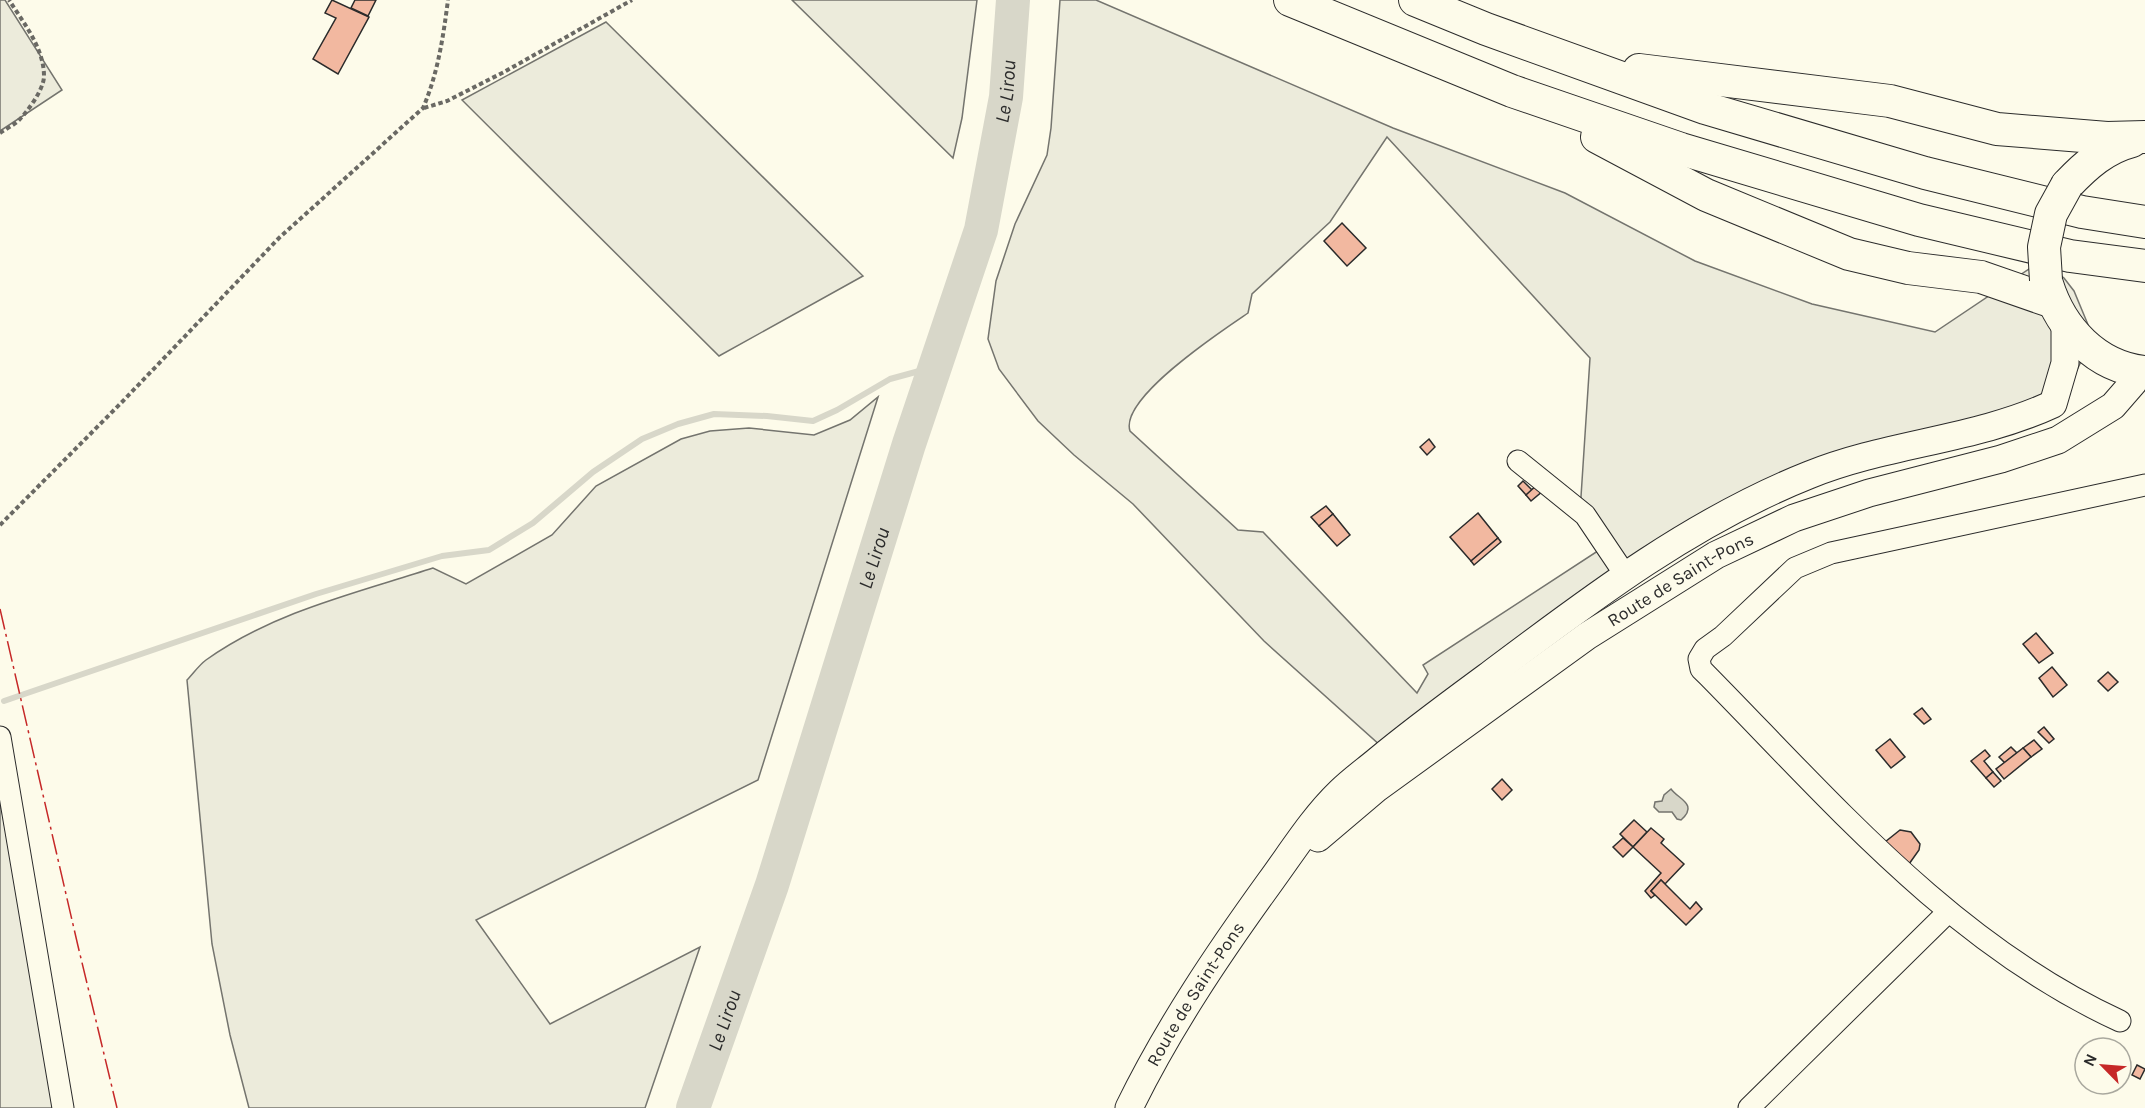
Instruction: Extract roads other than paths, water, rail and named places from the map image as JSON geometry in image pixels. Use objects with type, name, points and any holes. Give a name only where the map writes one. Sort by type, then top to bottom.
[{"type":"highway","points":[[1290,0],[1512,91],[1681,149],[1919,220],[2070,256],[2145,267]]},
{"type":"highway","points":[[1415,0],[1486,29],[1705,108],[1903,166],[2082,212],[2145,222]]},
{"type":"highway","points":[[1486,29],[1616,67],[1890,101],[1997,129],[2107,138],[2145,137]]},
{"type":"highway","points":[[1512,91],[1706,195],[1849,254],[1908,268],[1981,277],[2054,302]]},
{"type":"highway","points":[[2140,372],[2108,361],[2084,345],[2054,302],[2044,247],[2051,214],[2067,185],[2090,161],[2119,144],[2145,137]]},
{"type":"main road","name":"Route de Saint-Pons","points":[[1129,1108],[1175,1023],[1309,828],[1340,792],[1409,734],[1626,576],[1684,537],[1740,505],[1812,474],[1886,450],[1943,439],[2023,418],[2053,405],[2065,363],[2054,302]]},
{"type":"main road","name":"Route de Saint-Pons","points":[[1269,884],[1377,788],[1587,636],[1716,555],[1794,518],[1869,493],[2001,459],[2058,440],[2113,406],[2140,372]]},
{"type":"street","points":[[1518,461],[1585,514],[1626,576]]},
{"type":"street","points":[[2120,1021],[2090,1007],[2032,972],[1948,912],[1893,863],[1707,676],[1701,669],[1700,659],[1705,649],[1723,636],[1795,568],[1830,552],[2145,485]]},
{"type":"street","points":[[0,736],[63,1108]]},
{"type":"street","points":[[1749,1108],[1948,912]]},
{"type":"waterway","name":"Le Lirou","points":[[693,1108],[772,885],[909,444],[981,230],[1006,97],[1013,0]]},
{"type":"waterway","points":[[4,701],[316,594],[442,556],[489,550],[533,523],[593,472],[642,439],[678,424],[714,414],[813,421],[837,410],[890,379],[934,367]]}]
